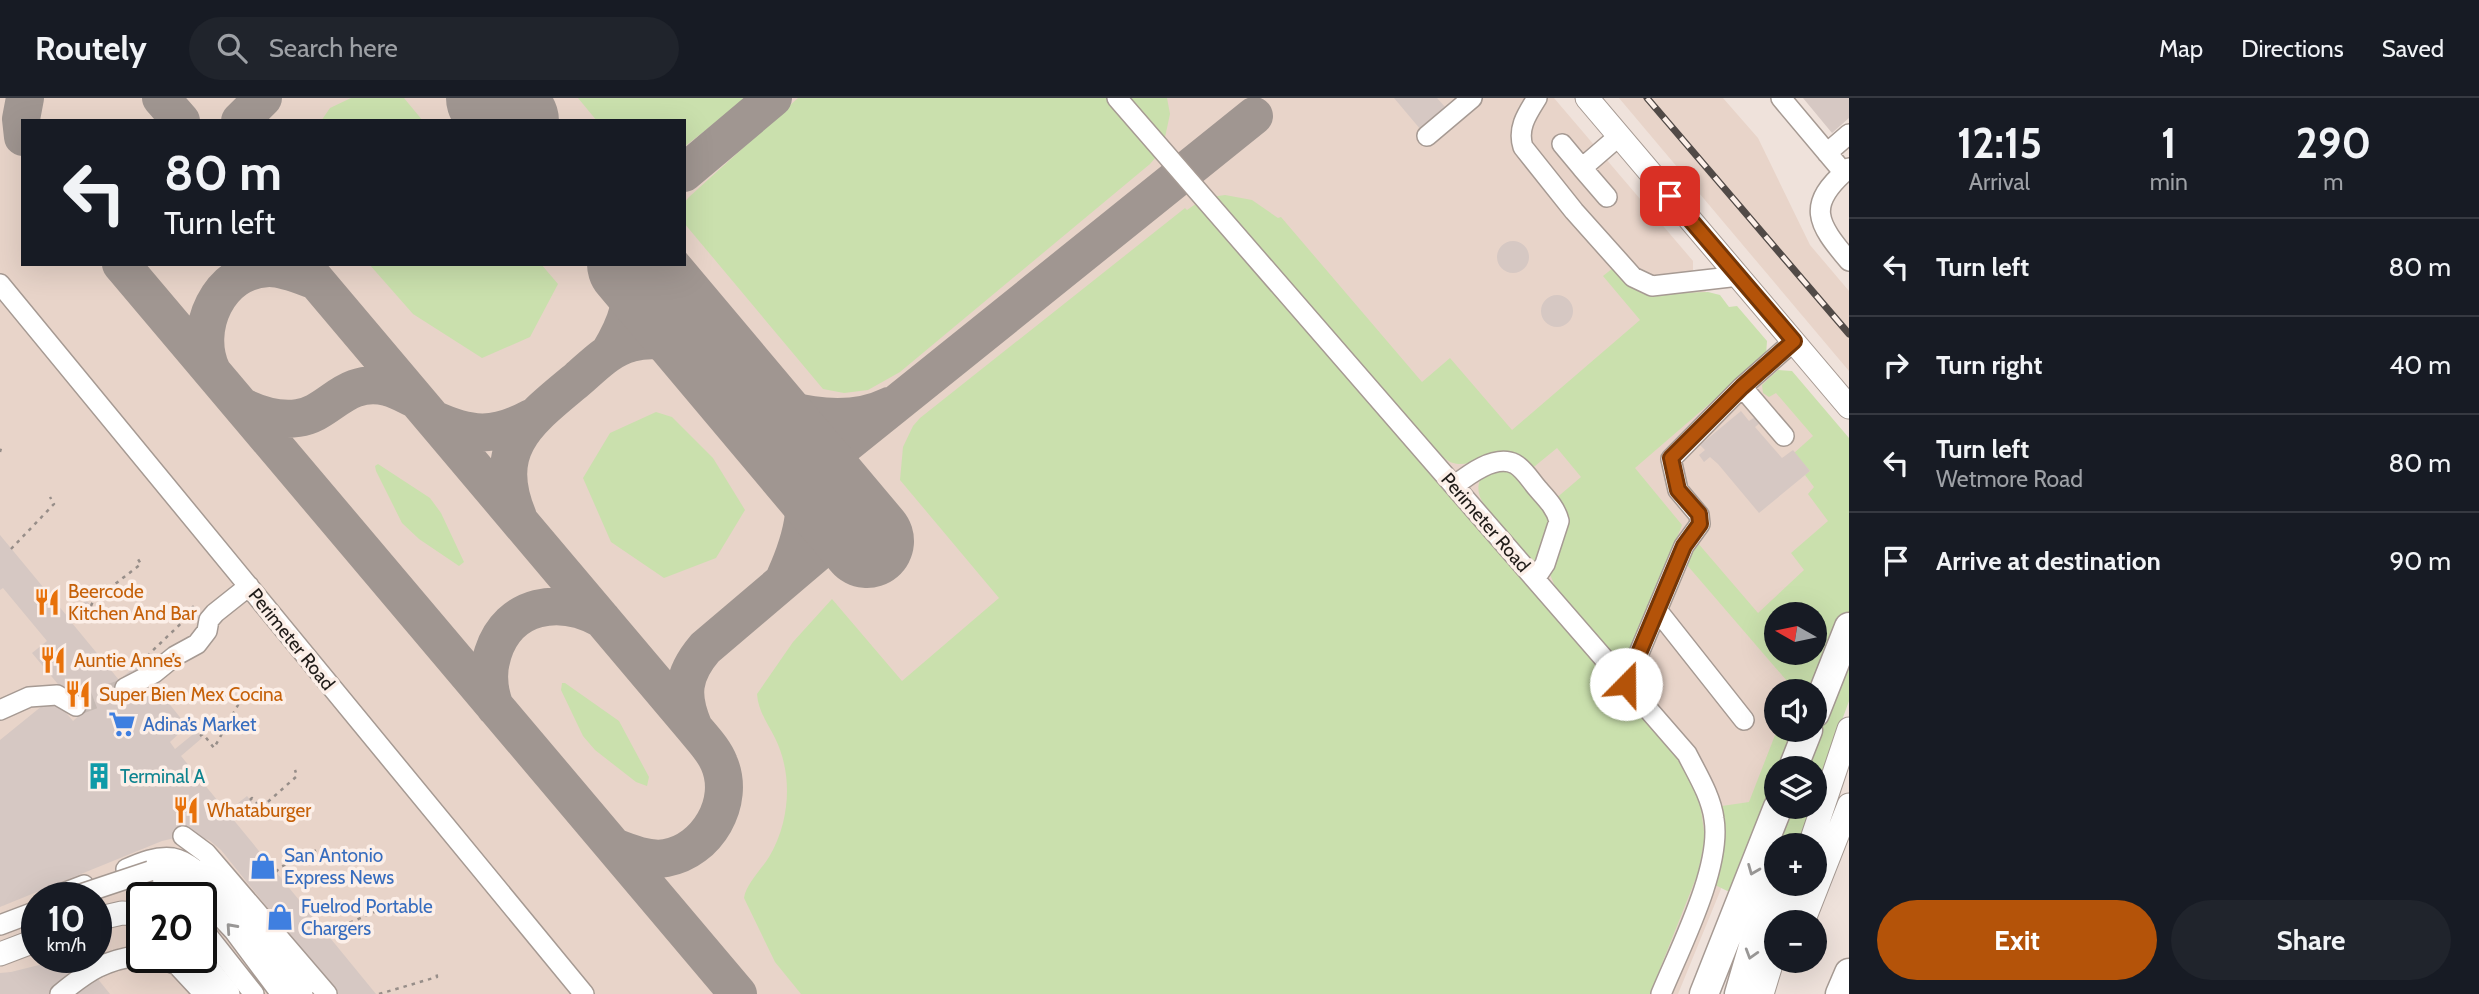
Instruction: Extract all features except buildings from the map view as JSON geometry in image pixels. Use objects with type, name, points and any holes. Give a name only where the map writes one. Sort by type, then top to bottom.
[{"type":"highway","points":[[1827,682],[1849,627]]},
{"type":"highway","points":[[1704,994],[1773,819]]},
{"type":"highway","points":[[1739,994],[1768,896]]},
{"type":"highway","points":[[1840,994],[1849,972]]},
{"type":"main road","points":[[1587,98],[1849,407]]},
{"type":"main road","points":[[1814,833],[1849,729]]},
{"type":"main road","points":[[1808,910],[1849,805]]},
{"type":"main road","points":[[0,954],[21,946]]},
{"type":"main road","points":[[211,973],[228,994]]},
{"type":"main road","points":[[1762,994],[1768,973]]},
{"type":"main road","points":[[1775,994],[1783,973]]},
{"type":"street","name":"Perimeter Road","points":[[1117,98],[1686,754],[1703,784],[1714,819],[1713,852],[1705,885],[1661,994]]},
{"type":"street","points":[[1536,98],[1522,126],[1520,138],[1523,147],[1574,211],[1633,277],[1652,286],[1739,276]]},
{"type":"street","points":[[1781,98],[1827,153],[1846,170],[1833,181],[1823,198],[1820,215],[1825,233],[1849,261]]},
{"type":"street","points":[[1427,136],[1459,102]]},
{"type":"street","points":[[1827,153],[1849,134]]},
{"type":"street","points":[[1582,168],[1619,136]]},
{"type":"street","points":[[1562,144],[1607,197]]},
{"type":"street","name":"Perimeter Road","points":[[0,284],[584,994]]},
{"type":"street","points":[[1626,684],[1684,546],[1700,524],[1699,514],[1678,490],[1671,458],[1742,387],[1794,341]]},
{"type":"street","points":[[1742,387],[1784,436]]},
{"type":"street","points":[[1454,486],[1468,475],[1496,463],[1509,462],[1522,470],[1558,514],[1559,521],[1545,564],[1535,579]]},
{"type":"street","points":[[125,688],[154,673],[197,643],[207,631],[209,620],[215,613],[249,586]]},
{"type":"street","points":[[1657,610],[1744,719]]},
{"type":"street","points":[[0,710],[29,697],[57,695],[76,706]]},
{"type":"street","points":[[183,836],[206,853],[228,877],[327,994]]},
{"type":"street","points":[[92,882],[158,858],[176,859],[193,866],[220,893],[303,994]]},
{"type":"street","points":[[127,869],[154,877],[160,882]]},
{"type":"street","points":[[112,884],[150,871],[183,877],[234,931],[277,988]]},
{"type":"street","points":[[0,917],[21,909]]},
{"type":"street","points":[[0,925],[21,917]]},
{"type":"street","points":[[217,947],[254,994]]},
{"type":"street","points":[[60,994],[90,970],[126,958]]},
{"type":"street","points":[[184,973],[204,994]]},
{"type":"path","points":[[0,452],[2,444]]},
{"type":"path","points":[[11,549],[54,504],[50,497]]},
{"type":"path","points":[[91,606],[93,601],[141,565],[138,559]]},
{"type":"path","points":[[142,660],[195,610],[190,603]]},
{"type":"path","points":[[200,736],[203,734],[214,748],[243,696],[238,690]]},
{"type":"path","points":[[250,800],[252,798],[261,808],[297,776],[295,771]]},
{"type":"path","points":[[276,872],[279,868],[323,847],[321,844]]},
{"type":"path","points":[[327,934],[397,902],[395,895]]},
{"type":"path","points":[[379,994],[437,977],[436,970]]},
{"type":"shaded area","points":[[0,98],[1554,98],[1693,261],[1693,276],[1849,466],[1849,577],[1827,630],[1827,602],[1764,602],[1764,665],[1813,665],[1807,679],[1764,679],[1764,742],[1781,742],[1775,756],[1764,756],[1764,784],[1678,994],[0,994]]},
{"type":"shaded area","points":[[1619,98],[1723,98],[1758,138],[1810,245],[1849,291],[1849,371]]},
{"type":"green space","points":[[351,98],[404,98],[421,119],[322,119],[330,108]]},
{"type":"green space","points":[[578,98],[747,98],[686,145],[686,119],[595,119]]},
{"type":"green space","points":[[798,98],[1106,98],[1156,157],[900,372],[868,390],[844,393],[823,389],[686,225],[686,201]]},
{"type":"green space","points":[[1127,98],[1167,98],[1170,114],[1164,142]]},
{"type":"green space","points":[[1225,195],[1252,200],[1278,218],[1281,217],[1422,382],[1450,358],[1512,430],[1640,320],[1603,276],[1613,268],[1643,294],[1708,292],[1720,295],[1729,307],[1737,306],[1767,341],[1766,355],[1635,468],[1682,525],[1634,648],[1622,666],[1552,586],[1554,584],[1549,572],[1554,500],[1581,477],[1557,448],[1529,471],[1497,458],[1463,464],[1444,458],[1442,460],[1211,197]]},
{"type":"green space","points":[[1197,203],[1649,721],[1682,764],[1699,796],[1705,838],[1698,873],[1650,994],[801,994],[775,962],[744,898],[775,845],[787,802],[783,758],[761,712],[757,694],[793,642],[832,599],[902,681],[999,598],[900,480],[903,447],[913,426],[1185,208],[1187,210]]},
{"type":"green space","points":[[371,266],[543,266],[558,284],[530,337],[482,358],[413,314]]},
{"type":"green space","points":[[1778,370],[1792,371],[1849,438],[1849,701],[1827,761],[1827,756],[1767,756],[1772,742],[1827,742],[1827,679],[1785,679],[1773,665],[1827,665],[1827,602],[1770,602],[1804,570],[1791,553],[1828,521],[1808,494],[1814,487],[1805,475],[1810,471],[1794,453],[1813,436],[1776,393],[1769,397],[1763,393],[1762,385]]},
{"type":"green space","points":[[656,412],[672,417],[713,458],[745,510],[716,558],[664,578],[611,542],[583,478],[610,433]]},
{"type":"green space","points":[[378,464],[430,498],[441,513],[464,562],[459,566],[419,539],[402,523],[376,471],[375,466]]},
{"type":"green space","points":[[1512,469],[1554,517],[1537,562],[1531,562],[1480,504],[1483,503],[1478,488],[1482,477],[1485,474]]},
{"type":"green space","points":[[1697,542],[1758,613],[1764,607],[1764,654],[1687,565]]},
{"type":"green space","points":[[562,683],[619,721],[649,777],[647,786],[636,782],[595,750],[583,736],[561,690]]},
{"type":"green space","points":[[1764,763],[1764,819],[1807,819],[1802,833],[1764,833],[1764,896],[1775,896],[1775,910],[1767,910],[1715,885],[1724,850],[1722,806],[1749,802]]},
{"type":"taxiway","points":[[21,119],[25,98]]},
{"type":"taxiway","points":[[161,98],[179,119]]},
{"type":"taxiway","points":[[242,119],[263,98]]},
{"type":"taxiway","points":[[686,171],[773,98]]},
{"type":"taxiway","points":[[810,473],[1254,116]]},
{"type":"taxiway","points":[[123,266],[738,994]]},
{"type":"taxiway","points":[[304,266],[705,740],[717,758],[723,778],[721,808],[705,835],[694,846],[681,854],[660,859],[639,856],[614,847]]},
{"type":"taxiway","points":[[609,353],[621,332],[628,310],[631,287],[626,266]]},
{"type":"taxiway","points":[[212,371],[205,338],[214,304],[223,290],[251,271],[269,268],[316,281]]},
{"type":"taxiway","points":[[518,517],[510,493],[508,472],[511,453],[519,437],[544,408],[603,358],[623,345],[653,340],[684,346],[714,359]]},
{"type":"taxiway","points":[[241,406],[268,417],[298,418],[319,410],[348,391],[372,385],[391,388],[417,400]]},
{"type":"taxiway","points":[[739,389],[773,405],[812,415],[852,416],[889,406]]},
{"type":"taxiway","points":[[433,419],[459,429],[493,432],[531,418]]},
{"type":"taxiway","points":[[785,577],[797,547],[804,516],[804,485],[794,454]]},
{"type":"taxiway","points":[[694,728],[685,696],[688,677],[697,658],[705,648],[852,523]]},
{"type":"taxiway","points":[[495,707],[489,680],[491,660],[501,636],[511,623],[523,614],[553,606],[586,612],[602,619]]},
{"type":"runway","points":[[493,98],[510,119]]},
{"type":"runway","points":[[636,266],[867,541]]},
{"type":"tunnel","points":[[76,706],[125,688]]},
{"type":"railway","points":[[1647,98],[1849,334]]},
{"type":"place","name":"Beercode Kitchen And Bar","points":[[47,602]]},
{"type":"place","name":"Auntie Anne’s","points":[[53,660]]},
{"type":"place","name":"Super Bien Mex Cocina","points":[[78,694]]},
{"type":"place","name":"Adina’s Market","points":[[122,724]]},
{"type":"place","name":"Terminal A","points":[[99,776]]},
{"type":"place","name":"Whataburger","points":[[186,810]]},
{"type":"place","name":"San Antonio Express News","points":[[263,866]]},
{"type":"place","name":"Fuelrod Portable Chargers","points":[[280,917]]},
{"type":"route","points":[[1626,684],[1684,546],[1700,524],[1699,514],[1678,490],[1671,458],[1742,387],[1794,341],[1670,196]]}]
